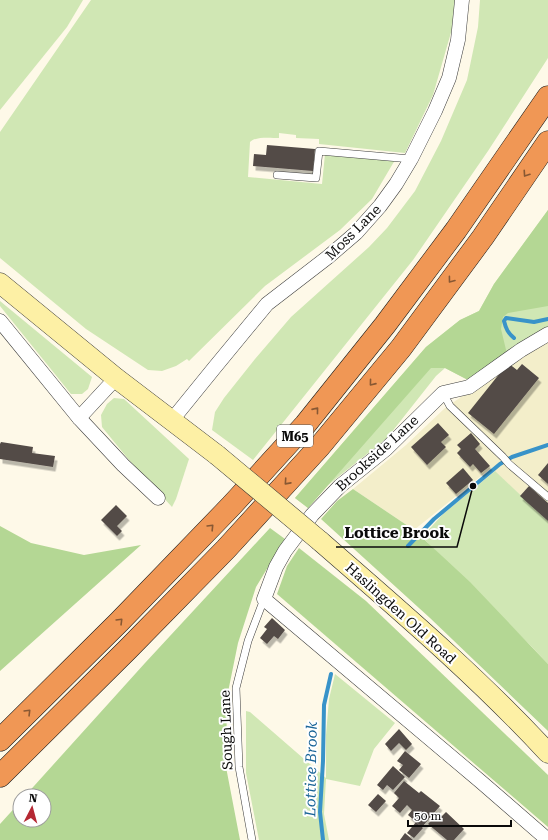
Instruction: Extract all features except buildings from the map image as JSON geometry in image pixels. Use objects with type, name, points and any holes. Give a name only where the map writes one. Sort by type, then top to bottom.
[{"type":"highway","name":"M65","points":[[0,740],[157,583],[232,505],[305,424],[385,325],[456,230],[548,97]]},
{"type":"highway","name":"M65","points":[[0,776],[220,555],[320,446],[401,348],[483,237],[548,142]]},
{"type":"main road","name":"Haslingden Old Road","points":[[0,283],[116,378],[217,455],[320,541],[388,600],[475,680],[548,753]]},
{"type":"street","name":"Moss Lane","points":[[172,420],[267,304],[328,257],[356,233],[380,206],[396,184],[436,111],[448,78],[458,40],[462,0]]},
{"type":"street","points":[[0,322],[79,418],[123,465],[158,498]]},
{"type":"street","points":[[443,393],[469,387],[521,350],[548,334]]},
{"type":"street","points":[[79,418],[116,378]]},
{"type":"street","name":"Brookside Lane","points":[[264,599],[276,567],[285,551],[312,515],[340,486],[386,449],[443,393]]},
{"type":"street","points":[[264,599],[548,840]]},
{"type":"lane","points":[[277,175],[316,178],[318,151],[411,159]]},
{"type":"lane","points":[[443,393],[450,406],[509,464],[548,497]]},
{"type":"lane","name":"Sough Lane","points":[[252,840],[239,766],[236,688],[248,641],[264,599]]},
{"type":"shaded area","points":[[548,342],[548,521],[491,468],[414,530],[353,489],[406,445],[445,408],[499,371]]},
{"type":"green space","points":[[0,0],[83,0],[67,27],[0,110]]},
{"type":"green space","points":[[91,0],[455,0],[452,29],[433,95],[405,153],[319,144],[319,139],[296,138],[296,135],[279,133],[279,138],[260,138],[250,142],[248,177],[322,184],[325,154],[395,160],[372,199],[340,230],[265,286],[189,361],[187,359],[176,366],[162,371],[148,370],[86,329],[0,258],[0,132]]},
{"type":"green space","points":[[480,0],[548,0],[548,58],[488,151],[413,260],[253,460],[212,430],[215,412],[224,398],[255,359],[291,317],[369,247],[387,228],[415,191],[441,141],[467,80],[478,27]]},
{"type":"green space","points":[[548,210],[548,331],[468,380],[445,368],[436,376],[387,438],[328,485],[308,508],[295,498],[426,347],[460,320],[479,311],[494,284]]},
{"type":"green space","points":[[548,210],[548,306],[508,313],[503,317],[501,329],[507,354],[468,380],[445,368],[431,368],[308,508],[295,498],[426,347],[460,320],[479,311],[494,284]]},
{"type":"green space","points":[[0,301],[92,377],[88,389],[82,394],[71,394],[0,306]]},
{"type":"green space","points":[[114,398],[124,399],[189,459],[172,507],[129,460],[102,427],[101,415],[107,404]]},
{"type":"green space","points":[[495,471],[548,521],[548,664],[422,537],[443,514]]},
{"type":"green space","points":[[353,489],[414,530],[470,582],[548,664],[548,731],[430,618],[321,519],[337,501]]},
{"type":"green space","points":[[0,526],[31,543],[84,555],[141,545],[0,671]]},
{"type":"green space","points":[[270,528],[285,539],[256,587],[238,643],[227,697],[226,767],[240,840],[0,840],[0,824],[12,811],[12,828],[52,828],[52,788],[32,788]]},
{"type":"green space","points":[[299,548],[366,601],[548,775],[548,827],[277,594],[287,566]]},
{"type":"green space","points":[[335,674],[395,723],[374,749],[360,786],[326,779],[324,814],[329,840],[259,840],[246,773],[246,711],[250,712],[326,778],[326,735],[329,699]]},
{"type":"waterway","name":"Lottice Brook","points":[[514,338],[506,329],[504,321],[506,318],[534,322],[548,319]]},
{"type":"waterway","name":"Lottice Brook","points":[[408,546],[434,519],[500,464],[512,457],[548,445]]},
{"type":"waterway","name":"Lottice Brook","points":[[323,840],[320,812],[324,705],[331,674]]},
{"type":"place","name":"Lottice Brook","points":[[473,486]]}]
